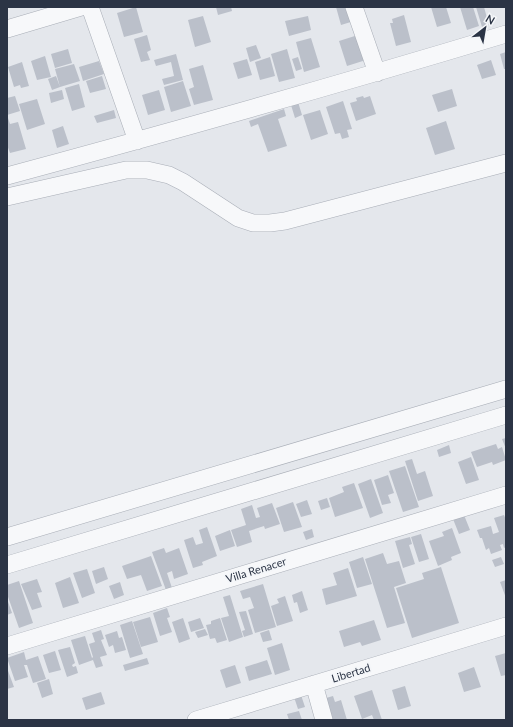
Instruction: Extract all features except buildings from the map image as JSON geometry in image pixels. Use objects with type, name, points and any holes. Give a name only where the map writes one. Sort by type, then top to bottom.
[{"type":"street","points":[[7,29],[81,7]]},
{"type":"street","points":[[90,7],[137,141]]},
{"type":"street","points":[[354,7],[377,73]]},
{"type":"street","points":[[7,176],[377,73],[506,34]]},
{"type":"street","points":[[7,197],[126,170],[147,170],[169,175],[183,182],[238,218],[253,223],[270,223],[285,221],[506,163]]},
{"type":"street","points":[[7,537],[506,389]]},
{"type":"street","points":[[7,565],[506,415]]},
{"type":"street","name":"Villa Renacer","points":[[7,646],[506,495]]},
{"type":"street","name":"Libertad","points":[[196,720],[506,626]]},
{"type":"street","points":[[314,684],[324,720]]}]
